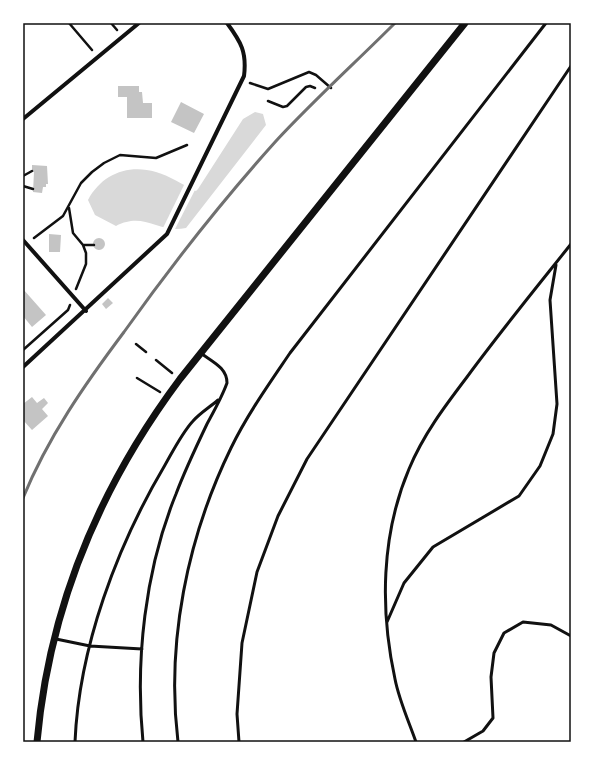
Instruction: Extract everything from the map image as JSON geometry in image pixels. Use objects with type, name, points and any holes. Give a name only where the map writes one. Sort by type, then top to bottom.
[{"type":"street","points":[[23,119],[139,23]]},
{"type":"street","points":[[23,367],[86,311],[167,234],[244,76],[246,61],[242,46],[226,23]]},
{"type":"street","points":[[37,742],[54,638],[74,570],[99,510],[130,452],[167,396],[465,23]]},
{"type":"street","points":[[23,240],[86,311]]},
{"type":"lane","points":[[178,742],[175,721],[174,673],[179,625],[186,581],[196,536],[231,447],[258,401],[290,353],[546,23]]},
{"type":"lane","points":[[239,742],[237,714],[242,643],[257,572],[278,516],[307,459],[571,66]]},
{"type":"lane","points":[[416,742],[395,681],[386,624],[386,563],[394,516],[409,469],[432,424],[488,349],[571,244]]},
{"type":"lane","points":[[386,624],[404,583],[433,547],[519,496],[540,466],[553,434],[557,404],[550,300],[556,263]]},
{"type":"lane","points":[[143,742],[142,650],[146,607],[163,533],[175,496],[189,461],[227,384],[227,376],[224,370],[201,354]]},
{"type":"lane","points":[[75,742],[80,692],[90,646],[116,562],[152,487],[192,422],[220,398]]},
{"type":"lane","points":[[464,742],[483,731],[493,718],[491,677],[494,653],[504,633],[523,622],[551,625],[571,636]]},
{"type":"lane","points":[[54,638],[90,646],[142,650]]},
{"type":"path","points":[[69,23],[92,50]]},
{"type":"path","points":[[248,82],[268,89],[309,72],[316,75],[331,88]]},
{"type":"path","points":[[268,101],[283,107],[287,106],[306,87],[310,86],[315,88]]},
{"type":"path","points":[[32,239],[63,216],[69,208],[73,196],[81,183],[104,163],[120,155],[156,158],[187,145]]},
{"type":"path","points":[[23,171],[24,176]]},
{"type":"path","points":[[24,176],[29,171],[32,171]]},
{"type":"path","points":[[23,186],[33,189]]},
{"type":"path","points":[[69,208],[73,233],[83,245],[86,264],[76,290]]},
{"type":"path","points":[[83,245],[94,245]]},
{"type":"path","points":[[23,350],[68,310],[70,301]]},
{"type":"path","points":[[136,344],[146,352]]},
{"type":"path","points":[[156,360],[172,373]]},
{"type":"path","points":[[137,378],[167,396]]},
{"type":"shaded area","points":[[255,112],[263,114],[266,125],[186,228],[167,228],[135,221],[126,222],[116,226],[95,215],[88,200],[94,191],[108,178],[126,170],[136,169],[156,172],[196,191],[243,119]]},
{"type":"pier","points":[[185,183],[196,188],[174,231],[162,230]]},
{"type":"building","points":[[118,86],[139,86],[139,92],[142,92],[143,103],[152,103],[152,118],[127,118],[127,97],[118,97]]},
{"type":"building","points":[[181,102],[204,114],[194,133],[171,122]]},
{"type":"building","points":[[32,165],[47,166],[48,184],[46,184],[46,187],[43,187],[42,193],[33,192],[34,172],[32,172]]},
{"type":"building","points":[[49,234],[61,235],[60,252],[49,252]]},
{"type":"building","points":[[99,238],[103,240],[105,244],[103,248],[99,250],[95,248],[93,244],[95,240]]},
{"type":"building","points":[[23,289],[46,315],[32,327],[23,316]]},
{"type":"building","points":[[108,298],[113,303],[106,309],[102,304]]},
{"type":"building","points":[[32,397],[37,403],[44,398],[48,403],[42,409],[48,416],[32,430],[23,420],[23,404]]},
{"type":"railway","points":[[23,498],[44,454],[81,391],[197,234],[290,126],[395,23]]}]
